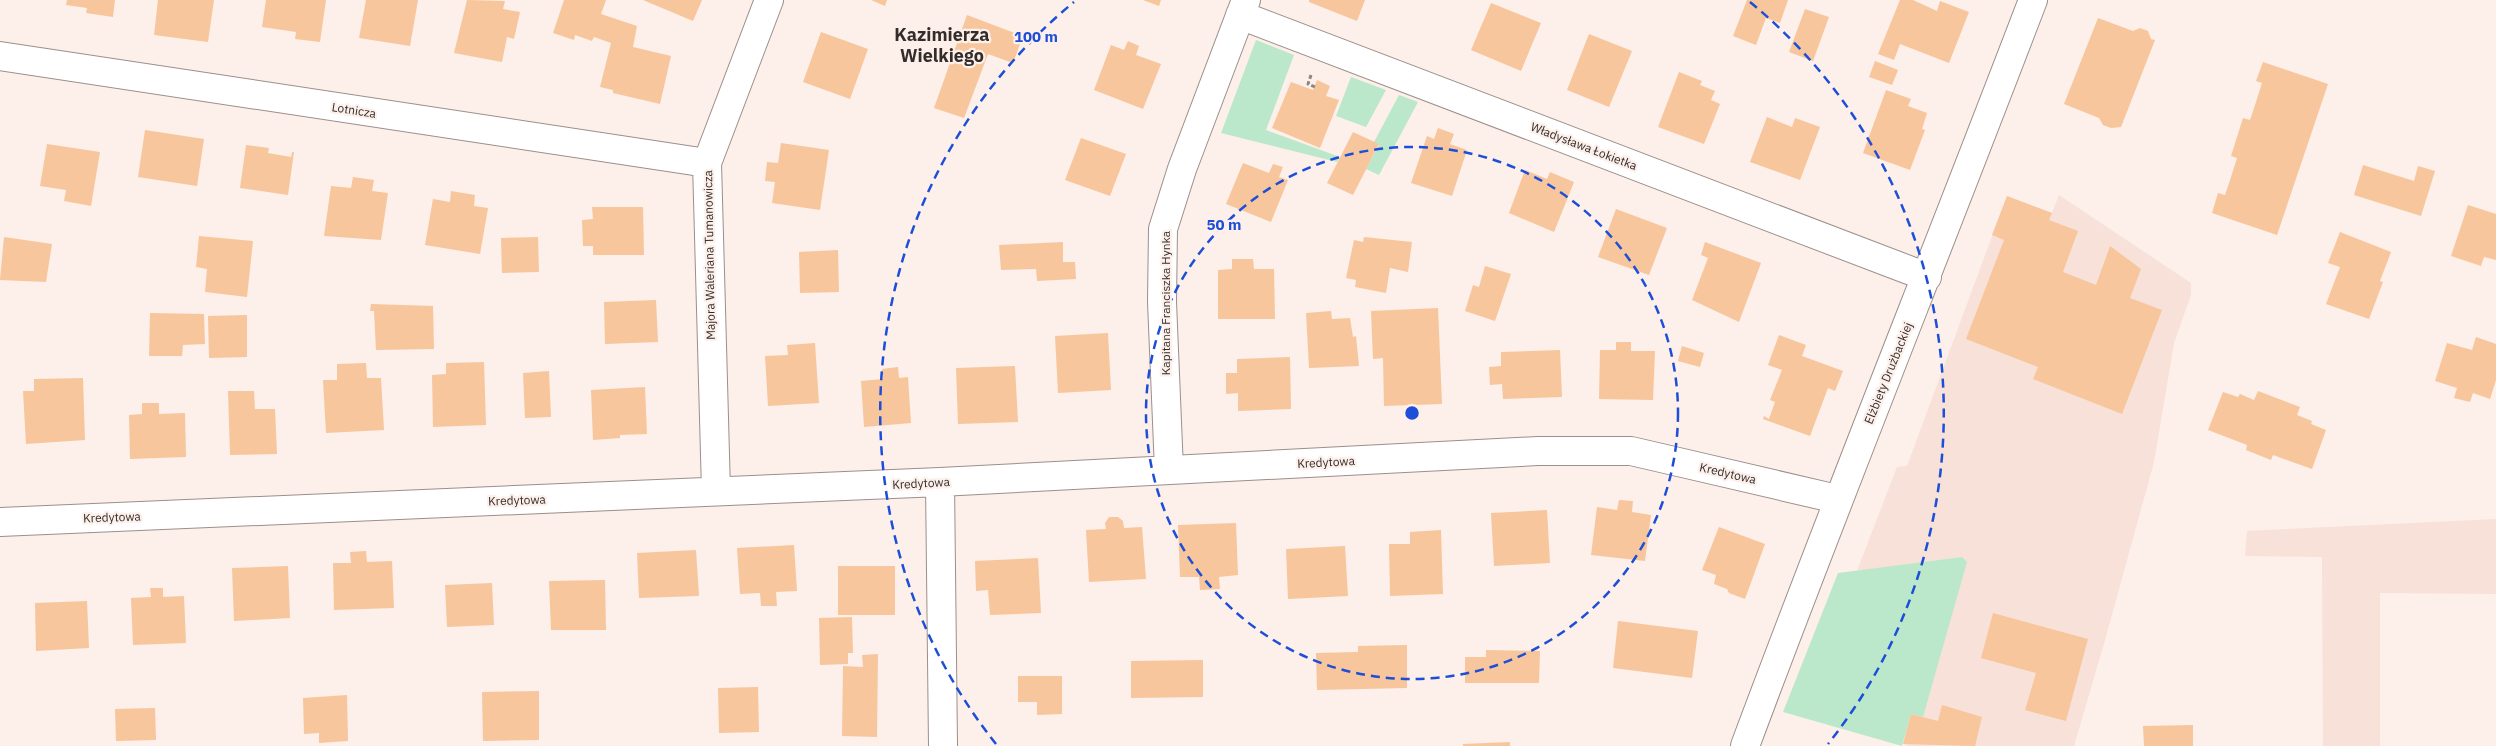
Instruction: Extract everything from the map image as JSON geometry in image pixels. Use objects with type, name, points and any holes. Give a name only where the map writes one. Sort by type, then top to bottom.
[{"type":"street","name":"Majora Waleriana Tumanowicza","points":[[716,491],[707,163],[769,0]]},
{"type":"street","name":"Elżbiety Drużbackiej","points":[[1745,746],[1837,499],[1927,277],[2032,0]]},
{"type":"street","name":"Władysława Łokietka","points":[[1243,8],[1927,277]]},
{"type":"street","name":"Kapitana Franciszka Hynka","points":[[1169,470],[1162,302],[1164,229],[1182,169],[1243,8]]},
{"type":"street","name":"Lotnicza","points":[[0,56],[707,163]]},
{"type":"street","name":"Kredytowa","points":[[0,522],[940,482],[1538,451],[1630,450],[1837,499]]},
{"type":"street","points":[[940,482],[943,746]]},
{"type":"shaded area","points":[[2059,195],[2191,283],[2191,295],[2174,343],[2154,462],[2074,746],[1908,746],[1903,744],[1911,714],[1923,717],[1962,557],[1857,571],[1897,467],[1907,466],[2007,196],[2052,213]]},
{"type":"shaded area","points":[[2496,519],[2496,594],[2380,593],[2380,746],[2323,746],[2322,557],[2245,556],[2247,531]]},
{"type":"green space","points":[[1256,40],[1294,55],[1266,130],[1340,157],[1337,162],[1221,133]]},
{"type":"green space","points":[[1351,77],[1386,90],[1366,127],[1336,116]]},
{"type":"green space","points":[[1399,95],[1418,102],[1379,175],[1366,169],[1379,145],[1374,142]]},
{"type":"green space","points":[[1962,557],[1967,562],[1923,717],[1911,714],[1902,746],[1783,712],[1838,573]]},
{"type":"building","points":[[67,0],[115,0],[113,17],[86,13],[87,8],[66,5]]},
{"type":"building","points":[[158,0],[214,0],[208,42],[154,35]]},
{"type":"building","points":[[266,0],[326,0],[320,42],[295,39],[296,32],[262,27]]},
{"type":"building","points":[[366,0],[418,0],[410,46],[359,38]]},
{"type":"building","points":[[467,0],[505,1],[503,9],[520,12],[514,39],[507,37],[502,62],[454,53]]},
{"type":"building","points":[[564,0],[606,0],[601,14],[637,26],[633,47],[671,56],[660,104],[613,93],[613,90],[600,87],[611,43],[594,37],[592,41],[575,35],[574,40],[553,33]]},
{"type":"building","points":[[643,0],[702,0],[693,21]]},
{"type":"building","points":[[871,0],[887,0],[885,6]]},
{"type":"building","points":[[1143,0],[1161,0],[1159,6]]},
{"type":"building","points":[[1309,0],[1365,0],[1357,21],[1309,2]]},
{"type":"building","points":[[1747,0],[1788,0],[1780,23],[1766,18],[1756,45],[1733,36]]},
{"type":"building","points":[[1900,0],[1913,0],[1937,11],[1940,1],[1969,12],[1949,63],[1900,44],[1894,60],[1878,54]]},
{"type":"building","points":[[1491,3],[1541,23],[1521,71],[1471,50]]},
{"type":"building","points":[[1805,9],[1829,17],[1813,61],[1789,52]]},
{"type":"building","points":[[967,15],[1023,36],[1013,63],[988,54],[964,118],[934,108]]},
{"type":"building","points":[[2098,18],[2133,31],[2140,28],[2148,31],[2151,39],[2155,40],[2121,127],[2111,128],[2103,125],[2099,118],[2064,104]]},
{"type":"building","points":[[821,32],[868,49],[850,99],[803,82]]},
{"type":"building","points":[[1589,34],[1632,51],[1609,107],[1567,90]]},
{"type":"building","points":[[1128,41],[1139,46],[1136,55],[1161,64],[1143,109],[1094,90],[1111,45],[1124,50]]},
{"type":"building","points":[[1875,61],[1898,70],[1892,85],[1869,77]]},
{"type":"building","points":[[2263,62],[2328,84],[2277,235],[2212,213],[2218,193],[2225,195],[2237,158],[2231,156],[2243,118],[2250,120],[2262,83],[2256,81]]},
{"type":"building","points":[[1679,72],[1702,81],[1700,85],[1715,91],[1711,100],[1720,104],[1704,144],[1658,127]]},
{"type":"building","points":[[1317,80],[1330,86],[1326,96],[1339,100],[1320,148],[1272,128],[1291,82],[1313,90]]},
{"type":"building","points":[[1886,90],[1911,99],[1908,106],[1927,113],[1922,129],[1925,130],[1910,170],[1863,153]]},
{"type":"building","points":[[1767,117],[1792,127],[1795,118],[1820,127],[1800,180],[1750,162]]},
{"type":"building","points":[[1438,128],[1454,134],[1450,144],[1467,150],[1452,196],[1411,183],[1427,136],[1434,139]]},
{"type":"building","points":[[145,130],[204,139],[197,186],[138,177]]},
{"type":"building","points":[[1353,132],[1379,144],[1353,195],[1327,183]]},
{"type":"building","points":[[1081,138],[1126,154],[1110,196],[1065,180]]},
{"type":"building","points":[[781,143],[829,150],[820,210],[772,203],[775,182],[765,181],[767,162],[778,163]]},
{"type":"building","points":[[47,144],[100,152],[91,206],[64,201],[66,190],[40,186]]},
{"type":"building","points":[[246,145],[269,148],[268,153],[291,157],[292,152],[294,152],[288,195],[240,188]]},
{"type":"building","points":[[1243,163],[1269,173],[1273,164],[1283,167],[1279,177],[1288,180],[1271,222],[1226,204]]},
{"type":"building","points":[[2363,165],[2414,181],[2418,166],[2435,171],[2421,216],[2354,195]]},
{"type":"building","points":[[1525,170],[1547,179],[1550,172],[1574,182],[1554,232],[1509,213]]},
{"type":"building","points":[[353,177],[374,180],[372,191],[388,193],[381,240],[324,236],[331,186],[351,188]]},
{"type":"building","points":[[451,191],[475,195],[474,206],[488,208],[480,254],[425,245],[433,199],[450,202]]},
{"type":"building","points":[[2007,196],[2052,213],[2049,220],[2078,231],[2063,272],[2096,285],[2110,246],[2141,269],[2130,298],[2162,310],[2122,414],[2033,379],[2038,367],[1966,339],[2004,240],[1992,235]]},
{"type":"building","points":[[2468,205],[2496,214],[2496,260],[2484,257],[2481,266],[2451,256]]},
{"type":"building","points":[[592,207],[643,207],[644,255],[593,255],[593,246],[583,246],[582,220],[593,219]]},
{"type":"building","points":[[1616,209],[1667,228],[1649,275],[1598,257]]},
{"type":"building","points":[[2340,232],[2391,252],[2380,281],[2383,282],[2369,319],[2326,304],[2340,267],[2328,263]]},
{"type":"building","points":[[199,236],[253,241],[247,297],[205,292],[207,269],[196,267]]},
{"type":"building","points":[[4,237],[52,244],[46,282],[0,280]]},
{"type":"building","points":[[538,237],[539,272],[502,273],[501,238]]},
{"type":"building","points":[[1364,237],[1412,242],[1408,272],[1390,268],[1386,293],[1355,287],[1356,280],[1346,278],[1354,240],[1363,242]]},
{"type":"building","points":[[1063,242],[1063,262],[1075,262],[1076,279],[1037,281],[1036,269],[1001,270],[999,245]]},
{"type":"building","points":[[1705,242],[1761,263],[1739,322],[1692,300],[1708,258],[1701,255]]},
{"type":"building","points":[[838,250],[839,292],[800,293],[799,252]]},
{"type":"building","points":[[1232,259],[1253,259],[1254,269],[1274,269],[1275,319],[1218,319],[1218,270],[1232,269]]},
{"type":"building","points":[[1485,266],[1511,274],[1495,321],[1465,311],[1473,285],[1479,287]]},
{"type":"building","points":[[656,300],[658,342],[605,344],[604,302]]},
{"type":"building","points":[[371,304],[433,306],[434,349],[376,350],[374,311],[370,311]]},
{"type":"building","points":[[1438,308],[1442,404],[1384,406],[1383,358],[1373,359],[1371,311]]},
{"type":"building","points":[[1331,311],[1332,319],[1350,318],[1353,337],[1356,336],[1359,366],[1309,368],[1306,313]]},
{"type":"building","points":[[150,313],[204,314],[205,344],[183,345],[182,356],[149,356]]},
{"type":"building","points":[[247,315],[247,357],[209,358],[208,316]]},
{"type":"building","points":[[1108,333],[1111,390],[1058,393],[1055,336]]},
{"type":"building","points":[[1779,335],[1806,345],[1802,356],[1843,371],[1835,391],[1828,388],[1810,436],[1763,419],[1764,416],[1769,419],[1775,402],[1770,400],[1782,370],[1768,365]]},
{"type":"building","points":[[2476,337],[2496,344],[2496,380],[2490,399],[2473,393],[2470,402],[2454,398],[2457,388],[2435,381],[2447,343],[2472,350]]},
{"type":"building","points":[[1616,342],[1631,342],[1631,351],[1655,351],[1653,400],[1599,399],[1600,350],[1616,350]]},
{"type":"building","points":[[815,343],[819,403],[768,406],[765,356],[788,355],[787,345]]},
{"type":"building","points":[[1682,346],[1704,353],[1700,367],[1678,361]]},
{"type":"building","points":[[1560,350],[1562,397],[1503,399],[1502,384],[1490,385],[1489,367],[1501,366],[1501,352]]},
{"type":"building","points":[[1290,357],[1291,409],[1238,411],[1238,393],[1226,394],[1226,373],[1237,373],[1237,359]]},
{"type":"building","points":[[484,362],[486,425],[433,427],[432,375],[446,374],[446,363]]},
{"type":"building","points":[[366,363],[367,378],[381,378],[384,430],[326,433],[323,380],[337,380],[337,364]]},
{"type":"building","points":[[1015,366],[1018,422],[958,424],[956,368]]},
{"type":"building","points":[[898,367],[899,378],[908,377],[911,423],[864,427],[861,381],[883,379],[882,369]]},
{"type":"building","points":[[549,371],[551,417],[525,418],[523,373]]},
{"type":"building","points":[[83,378],[85,440],[26,444],[23,391],[34,391],[34,379]]},
{"type":"building","points":[[645,387],[647,434],[620,435],[620,438],[593,440],[591,390]]},
{"type":"building","points":[[228,391],[254,391],[255,409],[275,409],[277,454],[230,455]]},
{"type":"building","points":[[2258,391],[2300,407],[2297,415],[2312,421],[2311,424],[2326,430],[2312,469],[2273,455],[2271,460],[2246,450],[2247,445],[2208,430],[2223,392],[2238,397],[2240,394],[2254,400]]},
{"type":"building","points":[[142,403],[159,403],[159,414],[185,413],[186,457],[130,459],[129,415],[142,414]]},
{"type":"building","points":[[1619,500],[1633,501],[1632,512],[1651,515],[1645,561],[1591,555],[1597,507],[1617,510]]},
{"type":"building","points":[[1547,510],[1550,563],[1494,566],[1491,513]]},
{"type":"building","points":[[1109,517],[1118,517],[1123,521],[1124,528],[1142,527],[1146,579],[1089,582],[1086,530],[1106,529],[1105,523]]},
{"type":"building","points":[[1236,523],[1238,575],[1219,577],[1220,589],[1200,590],[1199,577],[1180,577],[1178,525]]},
{"type":"building","points":[[1719,527],[1765,544],[1745,599],[1729,593],[1727,589],[1714,584],[1716,575],[1702,570]]},
{"type":"building","points":[[1441,530],[1443,594],[1390,596],[1389,544],[1410,544],[1410,532]]},
{"type":"building","points":[[794,545],[797,591],[776,592],[777,606],[761,606],[760,593],[740,594],[737,548]]},
{"type":"building","points":[[1345,546],[1348,596],[1288,599],[1286,549]]},
{"type":"building","points":[[696,550],[699,596],[639,598],[637,553]]},
{"type":"building","points":[[366,551],[367,562],[392,561],[394,608],[334,610],[333,563],[351,563],[350,552]]},
{"type":"building","points":[[1038,558],[1041,613],[990,615],[988,590],[976,591],[975,561]]},
{"type":"building","points":[[288,566],[290,618],[234,621],[232,568]]},
{"type":"building","points":[[838,566],[895,566],[895,615],[838,615]]},
{"type":"building","points":[[605,580],[606,630],[551,630],[549,581]]},
{"type":"building","points":[[492,583],[494,625],[447,627],[445,585]]},
{"type":"building","points":[[150,588],[163,588],[163,597],[184,596],[186,643],[133,645],[131,598],[151,597]]},
{"type":"building","points":[[87,601],[89,648],[36,651],[35,603]]},
{"type":"building","points":[[1993,613],[2088,639],[2066,721],[2025,710],[2036,673],[1981,658]]},
{"type":"building","points":[[852,617],[853,653],[848,653],[848,664],[820,665],[819,618]]},
{"type":"building","points":[[1618,621],[1698,631],[1692,678],[1613,668]]},
{"type":"building","points":[[1407,645],[1407,688],[1317,690],[1316,653],[1358,652],[1358,646]]},
{"type":"building","points":[[1486,650],[1540,651],[1539,683],[1465,683],[1465,657],[1486,657]]},
{"type":"building","points":[[878,654],[877,737],[842,736],[843,666],[863,667],[862,655]]},
{"type":"building","points":[[1203,660],[1203,697],[1131,698],[1131,661]]},
{"type":"building","points":[[1018,676],[1062,676],[1062,714],[1037,715],[1037,702],[1018,702]]},
{"type":"building","points":[[758,687],[759,732],[719,733],[718,688]]},
{"type":"building","points":[[539,691],[539,740],[483,741],[482,692]]},
{"type":"building","points":[[347,695],[348,741],[319,743],[319,733],[304,734],[303,698]]},
{"type":"building","points":[[1942,705],[1982,717],[1975,746],[1903,744],[1911,714],[1938,721]]},
{"type":"building","points":[[155,708],[156,740],[116,741],[115,709]]},
{"type":"building","points":[[2193,725],[2193,746],[2144,746],[2143,726]]},
{"type":"building","points":[[1510,742],[1510,746],[1463,746],[1463,744]]},
{"type":"district","name":"Kazimierza Wielkiego","points":[[942,44]]}]
